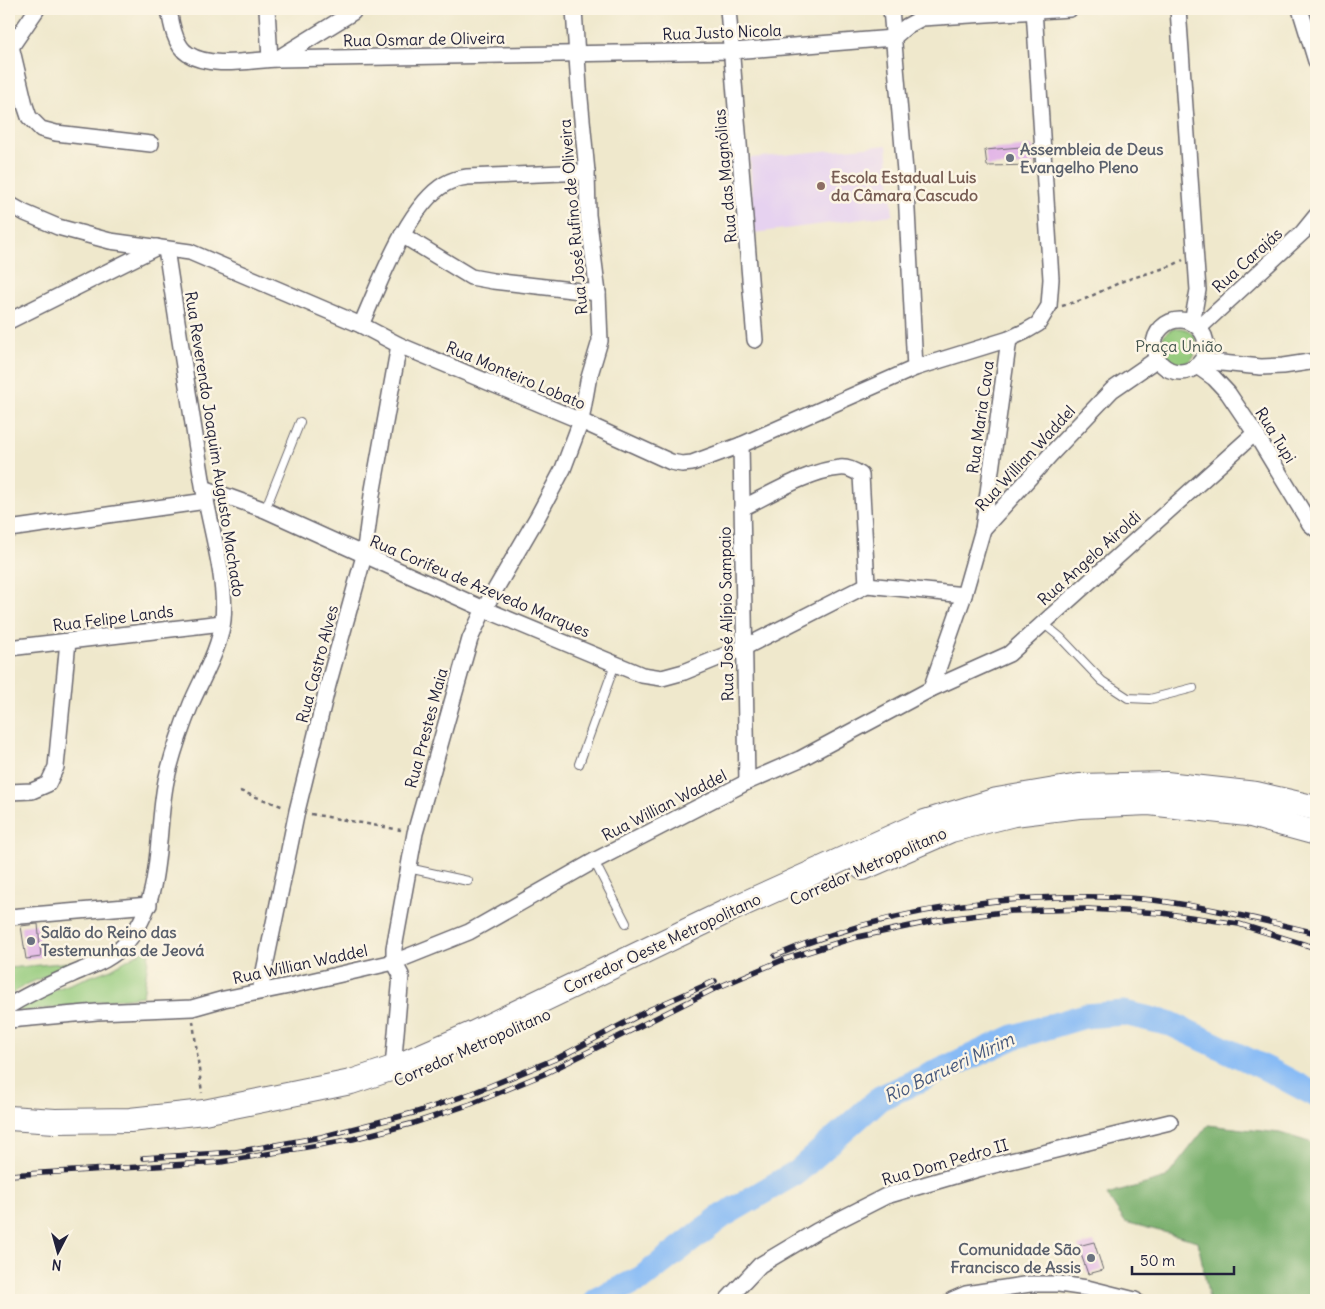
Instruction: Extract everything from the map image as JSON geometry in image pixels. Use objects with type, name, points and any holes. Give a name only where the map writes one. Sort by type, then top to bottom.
[{"type":"main road","name":"Corredor Oeste Metropolitano","points":[[9,1118],[55,1121],[130,1120],[204,1112],[352,1082],[393,1068],[474,1033],[730,910],[925,822],[997,800],[1079,786],[1166,784],[1256,794],[1316,808]]},
{"type":"main road","name":"Corredor Metropolitano","points":[[9,1132],[114,1135],[239,1122],[303,1108],[403,1079],[484,1044],[752,917],[951,830],[1024,813],[1079,806],[1149,803],[1247,814],[1316,833]]},
{"type":"main road","points":[[303,1108],[317,1099],[372,1083],[393,1068]]},
{"type":"street","points":[[37,9],[10,48],[24,106],[29,117],[41,129],[56,133],[151,144]]},
{"type":"street","name":"Rua Osmar de Oliveira","points":[[169,9],[178,42],[187,54],[202,60],[227,63],[273,59],[578,53]]},
{"type":"street","points":[[267,9],[273,59],[353,12],[355,9]]},
{"type":"street","name":"Rua José Rufino de Oliveira","points":[[574,9],[587,172],[588,214],[598,293],[600,341],[588,381],[581,421]]},
{"type":"street","name":"Rua das Magnólias","points":[[728,9],[756,340]]},
{"type":"street","points":[[891,9],[905,171],[915,368]]},
{"type":"street","points":[[893,38],[907,26],[922,18],[1070,9]]},
{"type":"street","points":[[1178,9],[1198,290],[1195,325]]},
{"type":"street","points":[[1300,9],[1316,61]]},
{"type":"street","points":[[1034,10],[1051,279],[1049,306]]},
{"type":"street","name":"Rua Justo Nicola","points":[[578,53],[732,51],[893,38]]},
{"type":"street","points":[[360,325],[402,235],[427,199],[444,184],[466,176],[587,172]]},
{"type":"street","name":"Rua Monteiro Lobato","points":[[9,204],[58,227],[110,241],[190,252],[360,325],[399,345],[581,421],[671,462],[682,464],[692,463],[741,445],[915,368],[1009,339],[1038,324],[1049,306]]},
{"type":"street","name":"Rua Carajás","points":[[1195,325],[1303,232],[1316,216]]},
{"type":"street","points":[[402,235],[471,277],[493,282],[598,293]]},
{"type":"street","points":[[9,321],[161,248]]},
{"type":"street","name":"Rua Reverendo Joaquim Augusto Machado","points":[[9,1006],[22,997],[104,960],[124,946],[139,927],[149,906],[166,782],[191,704],[209,666],[222,623],[224,603],[216,549],[161,248]]},
{"type":"street","points":[[1200,363],[1206,346],[1205,338],[1195,325],[1184,320],[1176,320],[1161,328],[1156,335],[1154,351],[1157,359],[1168,370],[1175,372],[1183,372],[1200,363],[1261,367],[1316,361]]},
{"type":"street","name":"Rua Maria Cava","points":[[983,529],[1009,339]]},
{"type":"street","name":"Rua Castro Alves","points":[[260,991],[297,811],[328,685],[364,556],[372,495],[399,345]]},
{"type":"street","name":"Rua Willian Waddel","points":[[9,1020],[97,1012],[192,1008],[224,998],[340,975],[394,962],[468,932],[594,861],[747,782],[800,759],[931,689],[964,595],[983,529],[1112,390],[1157,359]]},
{"type":"street","name":"Rua Tupi","points":[[1200,363],[1228,393],[1255,433],[1310,524],[1316,530]]},
{"type":"street","name":"Rua Prestes Maia","points":[[393,1068],[401,975],[394,962],[394,948],[415,833],[461,666],[471,635],[484,609],[563,469],[581,421]]},
{"type":"street","name":"Rua Angelo Airoldi","points":[[931,689],[1008,654],[1255,433]]},
{"type":"street","name":"Rua José Alípio Sampaio","points":[[741,445],[747,782]]},
{"type":"street","points":[[742,508],[814,474],[840,468],[853,470],[861,475],[867,585],[964,595]]},
{"type":"street","name":"Rua Corifeu de Azevedo Marques","points":[[9,529],[205,495],[265,510],[484,609],[642,675],[662,678],[684,672],[745,647],[867,585]]},
{"type":"street","name":"Rua Felipe Lands","points":[[9,648],[222,623]]},
{"type":"street","points":[[9,792],[32,791],[48,784],[56,767],[68,642]]},
{"type":"street","points":[[9,917],[149,906]]},
{"type":"street","name":"Rua Dom Pedro II","points":[[728,1300],[760,1265],[818,1231],[886,1196],[978,1169],[1170,1122]]},
{"type":"street","points":[[952,1300],[966,1294],[1030,1284],[1059,1284],[1087,1288],[1135,1300]]},
{"type":"lane","points":[[265,510],[300,422]]},
{"type":"lane","points":[[1043,623],[1060,637],[1102,681],[1128,698],[1150,699],[1192,688]]},
{"type":"lane","points":[[579,764],[615,664]]},
{"type":"lane","points":[[594,861],[626,923]]},
{"type":"lane","points":[[408,868],[468,881]]},
{"type":"path","points":[[1049,306],[1057,307],[1085,299],[1123,281],[1171,266],[1195,253]]},
{"type":"path","points":[[240,791],[297,811],[415,833]]},
{"type":"path","points":[[192,1008],[204,1112]]},
{"type":"shaded area","name":"Escola Estadual Luis da Câmara Cascudo","points":[[887,145],[893,215],[754,233],[750,158]]},
{"type":"green space","name":"Praça União","points":[[1179,328],[1192,333],[1197,346],[1192,359],[1179,364],[1166,359],[1161,346],[1166,333]]},
{"type":"green space","points":[[150,947],[143,996],[21,1012],[18,1007],[21,1002],[111,969]]},
{"type":"green space","points":[[81,961],[25,985],[9,996],[9,968]]},
{"type":"green space","points":[[1208,1125],[1280,1133],[1316,1144],[1316,1300],[1209,1299],[1198,1241],[1125,1222],[1107,1195],[1166,1178]]},
{"type":"building","name":"Assembleia de Deus Evangelho Pleno","points":[[1033,146],[1034,165],[987,166],[985,150]]},
{"type":"building","name":"Salão do Reino das Testemunhas de Jeová","points":[[38,924],[41,957],[26,959],[21,926]]},
{"type":"building","name":"Comunidade São Francisco de Assis","points":[[1094,1242],[1103,1270],[1088,1274],[1078,1246]]},
{"type":"waterway","name":"Rio Barueri Mirim","points":[[596,1300],[642,1278],[722,1216],[797,1172],[880,1098],[1014,1037],[1085,1016],[1124,1013],[1171,1024],[1267,1069],[1316,1095]]},
{"type":"railway","points":[[775,956],[838,932],[903,915],[969,904],[1051,897],[1109,897],[1153,900],[1215,910],[1316,933]]},
{"type":"railway","points":[[9,1175],[221,1162],[353,1139],[414,1123],[471,1104],[544,1074],[714,989],[785,959],[853,938],[939,920],[1011,911],[1088,909],[1162,913],[1239,924],[1316,948]]},
{"type":"railway","points":[[143,1158],[236,1152],[321,1137],[417,1112],[473,1093],[560,1057],[651,1009],[715,981]]},
{"type":"place","name":"Assembleia de Deus Evangelho Pleno","points":[[1010,158]]},
{"type":"place","name":"Escola Estadual Luis da Câmara Cascudo","points":[[821,186]]},
{"type":"place","name":"Salão do Reino das Testemunhas de Jeová","points":[[31,941]]},
{"type":"place","name":"Comunidade São Francisco de Assis","points":[[1091,1258]]}]
